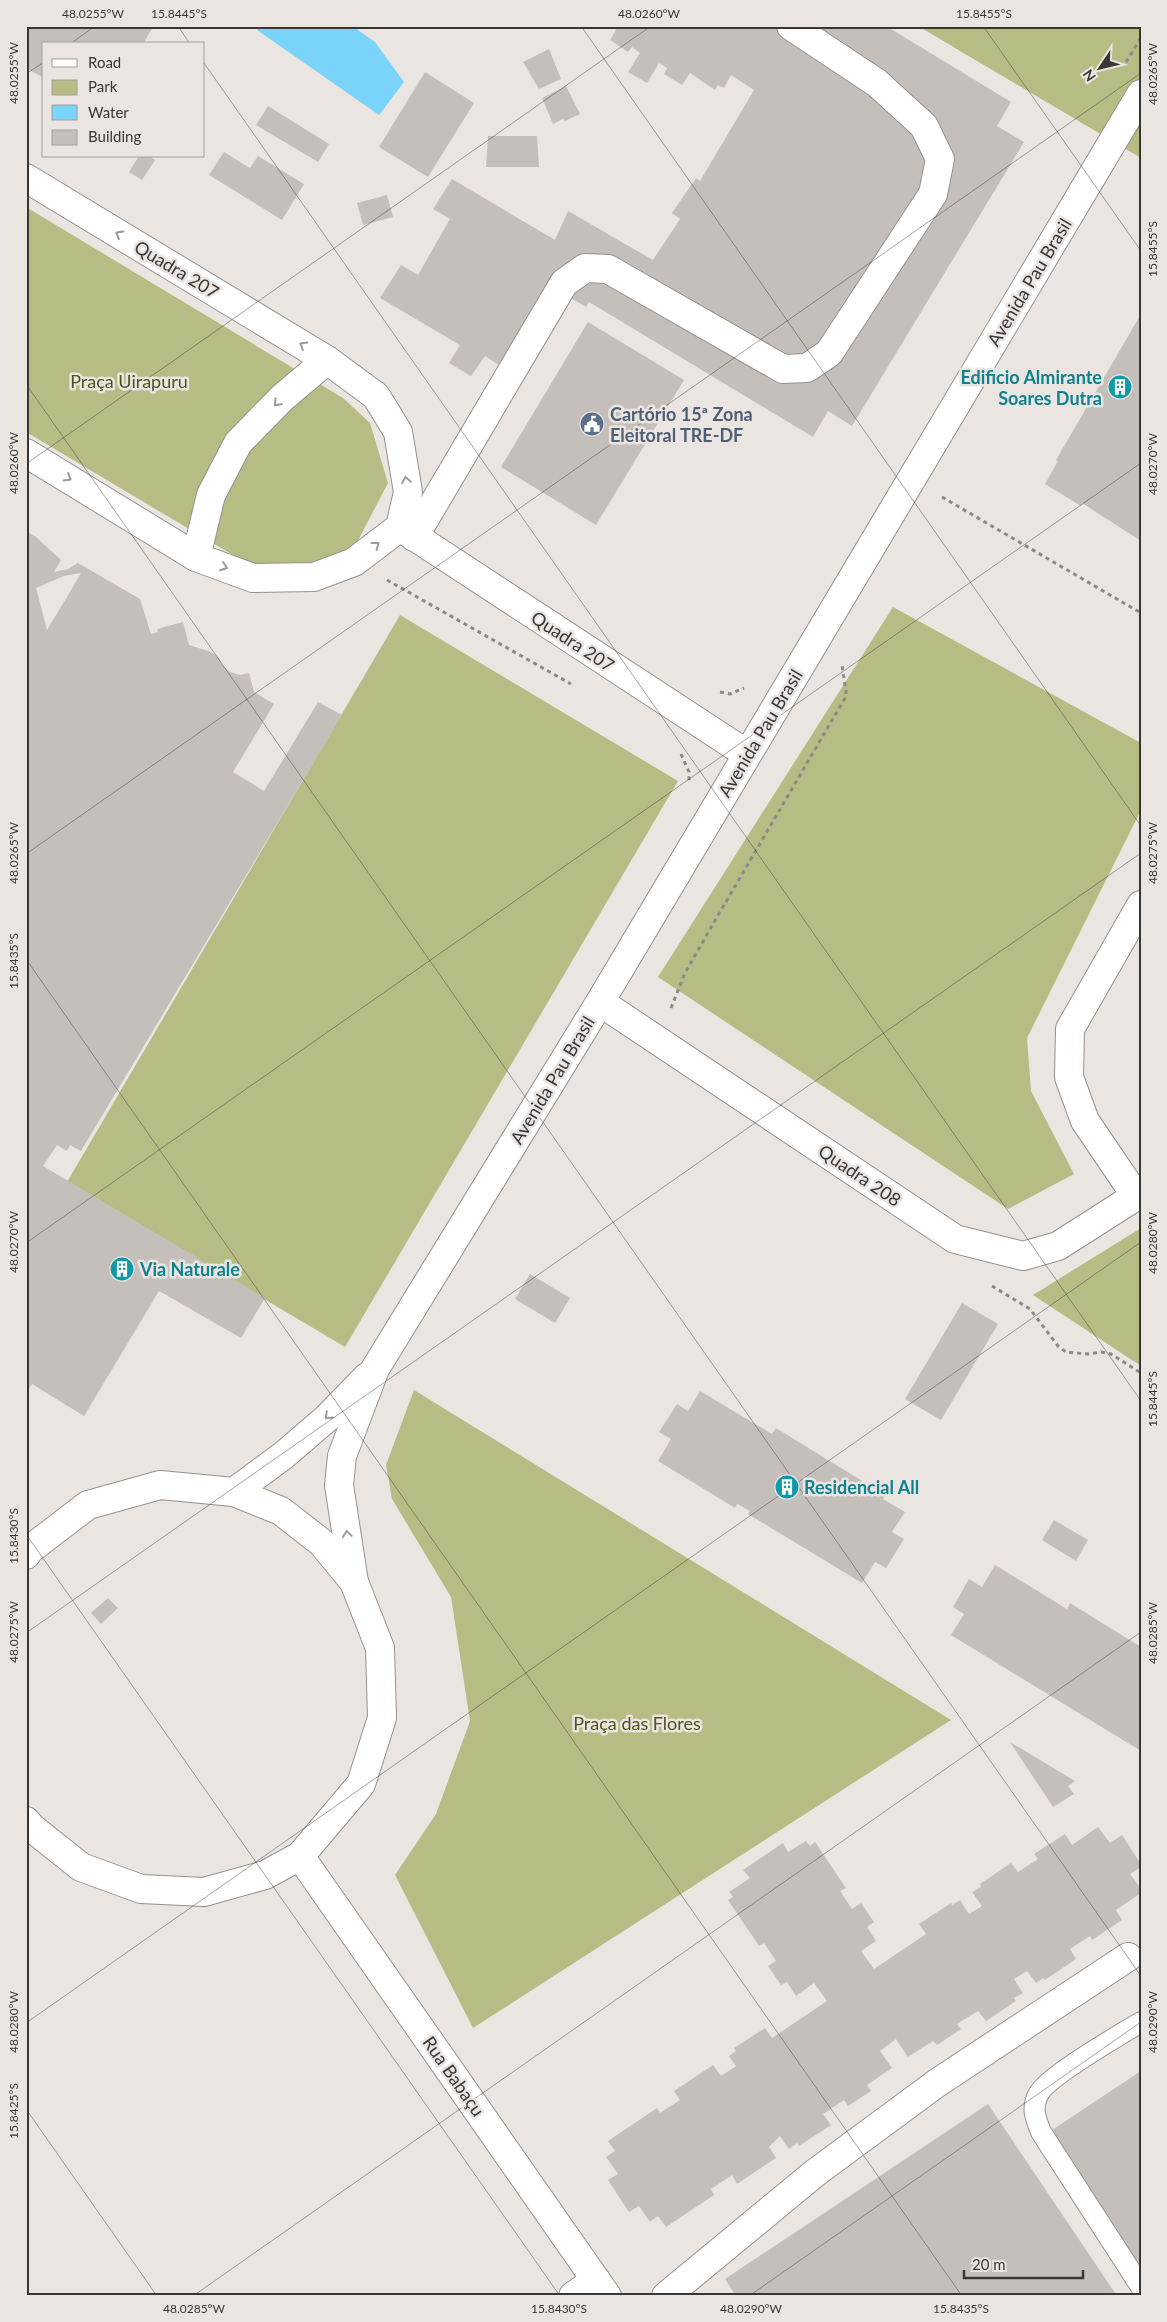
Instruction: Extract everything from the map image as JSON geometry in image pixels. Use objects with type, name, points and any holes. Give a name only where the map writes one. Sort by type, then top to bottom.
[{"type":"street","points":[[26,453],[196,557],[253,578],[314,577],[354,562],[407,532],[564,283],[585,268],[608,270],[783,370],[807,368],[830,353],[934,194],[940,159],[924,126],[877,83],[790,26]]},
{"type":"street","name":"Avenida Pau Brasil","points":[[354,1582],[340,1484],[342,1456],[375,1369],[600,1002],[1141,94]]},
{"type":"street","name":"Quadra 207","points":[[26,178],[327,360],[376,396],[398,432],[408,492],[407,532],[747,754]]},
{"type":"street","points":[[196,557],[211,495],[238,443],[282,398],[327,360]]},
{"type":"street","name":"Quadra 208","points":[[600,1002],[956,1239],[1023,1256],[1058,1246],[1138,1194],[1085,1121],[1069,1077],[1070,1029],[1141,905]]},
{"type":"street","name":"Avenida Pau Brasil","points":[[234,1492],[297,1445],[375,1369]]},
{"type":"street","points":[[26,1555],[29,1550],[88,1505],[160,1485],[234,1492],[281,1512],[322,1543],[354,1582],[380,1648],[382,1718],[361,1784],[300,1856],[265,1875],[204,1892],[141,1889],[82,1867],[28,1827]]},
{"type":"street","name":"Rua Babaçu","points":[[300,1856],[602,2288]]},
{"type":"street","points":[[666,2296],[815,2173],[937,2082],[1128,1957]]},
{"type":"street","points":[[573,2296],[602,2288]]},
{"type":"lane","points":[[1141,2022],[1050,2080],[1038,2094],[1034,2111],[1041,2132],[1141,2287]]},
{"type":"path","points":[[1126,63],[1141,38]]},
{"type":"path","points":[[937,505],[947,488]]},
{"type":"path","points":[[942,497],[1141,613]]},
{"type":"path","points":[[354,562],[572,684]]},
{"type":"path","points":[[656,1040],[685,974],[845,698],[846,692],[842,666],[845,657]]},
{"type":"path","points":[[711,689],[730,694],[746,686]]},
{"type":"path","points":[[678,750],[689,772],[690,783]]},
{"type":"path","points":[[988,1284],[1030,1309],[1058,1346],[1066,1352],[1088,1354],[1101,1352],[1111,1354],[1141,1373]]},
{"type":"green space","points":[[918,26],[1141,26],[1141,158]]},
{"type":"green space","name":"Praça Uirapuru","points":[[26,207],[343,398],[370,423],[388,483],[353,550],[298,578],[238,558],[26,432]]},
{"type":"green space","points":[[893,607],[1141,743],[1141,810],[1027,1038],[1031,1091],[1074,1174],[1008,1209],[658,977]]},
{"type":"green space","points":[[400,615],[678,781],[345,1347],[67,1182]]},
{"type":"green space","points":[[1141,1228],[1141,1366],[1033,1295]]},
{"type":"green space","name":"Praça das Flores","points":[[414,1390],[951,1720],[473,2028],[395,1875],[436,1814],[470,1721],[451,1597],[392,1499],[386,1465]]},
{"type":"water","points":[[260,26],[352,26],[375,42],[404,82],[379,115],[257,30]]},
{"type":"building","points":[[26,26],[153,27],[144,42],[42,42],[42,77],[26,68]]},
{"type":"building","points":[[611,26],[886,26],[1011,102],[997,126],[1024,142],[852,426],[828,411],[813,437],[589,302],[586,307],[562,293],[514,375],[485,356],[471,376],[449,363],[460,345],[380,298],[401,265],[418,275],[450,219],[433,209],[452,179],[555,240],[568,211],[653,260],[680,219],[672,213],[696,178],[700,181],[754,90],[731,75],[724,88],[718,85],[715,90],[690,73],[682,85],[664,74],[667,68],[659,63],[647,83],[628,72],[640,53],[632,47],[628,52],[610,40],[616,30]]},
{"type":"building","points":[[549,49],[561,79],[539,89],[523,62]]},
{"type":"building","points":[[425,72],[474,103],[428,177],[379,147]]},
{"type":"building","points":[[566,86],[580,114],[553,124],[542,98]]},
{"type":"building","points":[[268,106],[329,144],[318,162],[256,125]]},
{"type":"building","points":[[488,136],[537,136],[539,167],[486,167]]},
{"type":"building","points":[[224,152],[250,168],[258,156],[304,184],[282,220],[209,175]]},
{"type":"building","points":[[138,158],[152,158],[155,160],[142,180],[129,172]]},
{"type":"building","points":[[387,195],[393,217],[363,225],[357,203]]},
{"type":"building","name":"Edificio Almirante Soares Dutra","points":[[1141,314],[1141,541],[1082,503],[1081,506],[1045,484],[1058,461],[1056,460]]},
{"type":"building","name":"Cartório 15ª Zona Eleitoral TRE-DF","points":[[588,322],[684,380],[596,525],[501,467]]},
{"type":"building","points":[[26,531],[36,537],[61,560],[54,572],[68,569],[78,563],[140,599],[151,634],[158,632],[157,629],[183,622],[189,645],[211,652],[219,658],[222,665],[230,672],[240,675],[249,673],[254,692],[274,704],[233,772],[264,791],[318,702],[342,715],[81,1151],[70,1145],[67,1151],[57,1145],[43,1166],[265,1298],[241,1338],[159,1291],[84,1416],[32,1384],[26,1393]],"holes":[[[81,573],[47,630],[36,588],[64,576]]]},
{"type":"building","points":[[530,1274],[570,1298],[555,1323],[515,1299]]},
{"type":"building","points":[[962,1303],[998,1324],[941,1420],[905,1399]]},
{"type":"building","name":"Residencial All","points":[[700,1391],[772,1434],[776,1428],[885,1495],[883,1499],[905,1512],[892,1532],[904,1539],[886,1568],[875,1562],[862,1583],[748,1514],[750,1511],[737,1504],[735,1508],[658,1461],[671,1439],[659,1432],[677,1404],[688,1411]]},
{"type":"building","points":[[1054,1520],[1088,1540],[1076,1561],[1042,1540]]},
{"type":"building","points":[[995,1565],[1067,1609],[1070,1603],[1141,1647],[1141,1751],[951,1635],[964,1614],[953,1607],[969,1579],[982,1587]]},
{"type":"building","points":[[108,1598],[118,1608],[101,1624],[91,1613]]},
{"type":"building","points":[[1010,1742],[1075,1781],[1068,1786],[1074,1794],[1053,1807]]},
{"type":"building","points":[[1098,1827],[1110,1843],[1122,1835],[1141,1864],[1141,1867],[1130,1874],[1141,1889],[1141,1893],[1116,1910],[1122,1920],[1092,1940],[1090,1936],[1070,1949],[1076,1959],[1045,1980],[1043,1978],[1036,1983],[1027,1971],[1014,1979],[1023,1993],[1014,1998],[1016,2001],[986,2021],[978,2011],[957,2024],[961,2029],[937,2045],[933,2041],[908,2057],[896,2039],[880,2051],[892,2068],[867,2085],[871,2091],[848,2106],[844,2100],[823,2114],[831,2125],[799,2146],[797,2143],[789,2149],[780,2136],[769,2147],[776,2158],[737,2184],[732,2175],[711,2189],[714,2195],[666,2227],[658,2216],[650,2222],[639,2206],[629,2212],[608,2180],[618,2174],[606,2157],[615,2151],[608,2141],[657,2108],[660,2113],[680,2100],[674,2091],[713,2065],[721,2076],[736,2066],[729,2056],[736,2051],[734,2048],[765,2028],[772,2038],[827,2001],[814,1983],[796,1996],[787,1982],[781,1985],[768,1966],[776,1961],[764,1943],[759,1946],[728,1900],[733,1897],[729,1892],[750,1878],[743,1870],[783,1843],[788,1852],[806,1841],[810,1846],[815,1842],[846,1888],[840,1891],[852,1909],[861,1903],[874,1922],[867,1927],[876,1941],[861,1951],[874,1969],[926,1934],[919,1924],[951,1903],[952,1905],[960,1900],[969,1914],[982,1906],[972,1892],[981,1887],[980,1884],[1011,1863],[1018,1872],[1038,1859],[1034,1854],[1065,1834],[1072,1845]]},
{"type":"building","points":[[1141,2071],[1141,2290],[1040,2138]]},
{"type":"building","points":[[988,2104],[1117,2296],[736,2296],[725,2279]]},
{"type":"place","name":"Edificio Almirante Soares Dutra","points":[[1120,387]]},
{"type":"place","name":"Cartório 15ª Zona Eleitoral TRE-DF","points":[[592,424]]},
{"type":"place","name":"Via Naturale","points":[[122,1269]]},
{"type":"place","name":"Residencial All","points":[[787,1487]]}]
